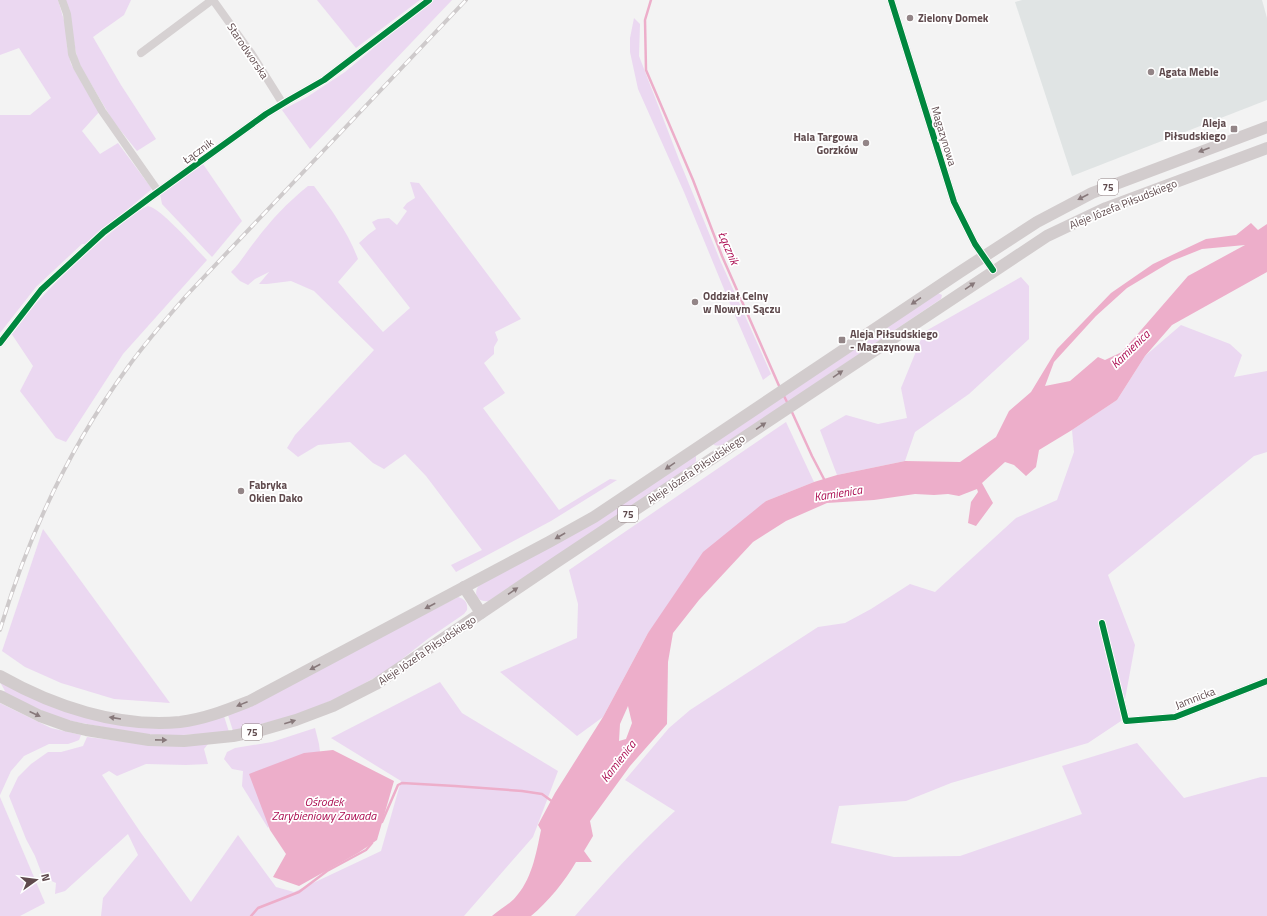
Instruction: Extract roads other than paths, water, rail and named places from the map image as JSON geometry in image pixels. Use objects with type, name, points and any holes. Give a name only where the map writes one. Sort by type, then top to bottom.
[{"type":"main road","name":"Aleje Józefa Piłsudskiego","points":[[0,676],[19,687],[60,705],[80,711],[134,720],[180,722],[225,711],[250,701],[594,517],[1037,222],[1092,193],[1267,127]]},
{"type":"main road","name":"Aleje Józefa Piłsudskiego","points":[[0,696],[14,704],[53,721],[86,730],[149,740],[184,740],[233,736],[258,731],[296,720],[339,703],[376,684],[993,270],[1047,236],[1106,208],[1267,148]]},
{"type":"main road","points":[[1180,160],[1186,178]]},
{"type":"main road","points":[[944,283],[953,297]]},
{"type":"main road","points":[[464,587],[481,613]]},
{"type":"street","points":[[62,0],[67,14],[72,54],[77,67],[102,111],[158,191]]},
{"type":"street","points":[[141,53],[213,0]]},
{"type":"street","name":"Starodworska","points":[[213,0],[251,53],[283,104]]},
{"type":"street","name":"Łącznik","points":[[0,343],[41,290],[104,232],[158,191],[266,114],[324,80],[429,0]]},
{"type":"street","name":"Magazynowa","points":[[890,0],[954,202],[983,257],[993,270]]},
{"type":"street","name":"Jamnicka","points":[[1102,623],[1126,721],[1176,717],[1267,682]]},
{"type":"water","name":"Kamienica","points":[[1251,223],[1258,230],[1267,224],[1267,272],[1172,325],[1145,356],[1117,400],[1039,450],[1036,467],[1026,476],[1014,465],[1005,462],[982,483],[993,503],[976,526],[968,523],[971,502],[978,492],[977,489],[959,496],[948,494],[915,494],[874,500],[827,503],[786,521],[753,542],[699,600],[673,633],[668,662],[667,724],[630,766],[590,821],[593,836],[584,851],[592,862],[576,862],[556,891],[531,916],[492,916],[514,899],[525,884],[532,866],[541,830],[538,825],[555,793],[603,717],[648,633],[703,552],[766,501],[814,482],[837,475],[905,461],[960,462],[996,437],[1009,411],[1031,392],[1057,349],[1111,293],[1153,264],[1206,239],[1236,235]],"holes":[[[1245,245],[1188,276],[1122,352],[1105,360],[1098,357],[1070,381],[1045,386],[1054,362],[1096,316],[1127,288],[1172,261],[1202,249]],[[628,706],[632,723],[626,739],[619,741],[620,724]]]},
{"type":"water","name":"Ośrodek Zarybieniowy Zawada","points":[[333,750],[394,781],[377,840],[358,853],[299,886],[273,877],[286,854],[270,830],[249,774],[304,753]]},
{"type":"waterway","name":"Łącznik","points":[[651,0],[645,20],[646,70],[693,180],[722,256],[780,388]]},
{"type":"waterway","name":"Łącznik","points":[[783,394],[788,404]]},
{"type":"waterway","name":"Łącznik","points":[[791,410],[825,481]]},
{"type":"waterway","points":[[382,822],[398,785],[402,783],[522,791],[542,794],[553,802]]},
{"type":"waterway","points":[[251,916],[258,908],[299,892],[327,871],[366,850],[372,843]]},
{"type":"railway","points":[[0,630],[24,560],[69,460],[107,397],[135,358],[186,296],[466,0]]},
{"type":"place","name":"Zielony Domek","points":[[910,18]]},
{"type":"place","name":"Agata Meble","points":[[1151,72]]},
{"type":"place","name":"Aleja Piłsudskiego","points":[[1234,129]]},
{"type":"place","name":"Hala Targowa Gorzków","points":[[866,143]]},
{"type":"place","name":"Oddział Celny w Nowym Sączu","points":[[695,302]]},
{"type":"place","name":"Aleja Piłsudskiego - Magazynowa","points":[[842,340]]},
{"type":"place","name":"Fabryka Okien Dako","points":[[241,491]]}]
